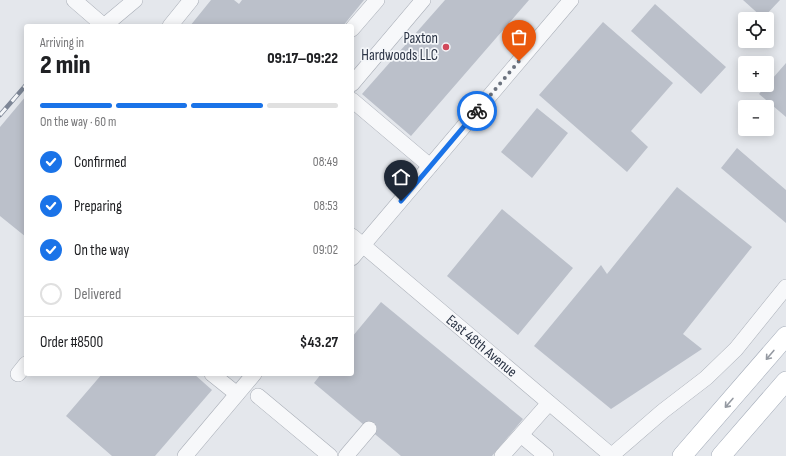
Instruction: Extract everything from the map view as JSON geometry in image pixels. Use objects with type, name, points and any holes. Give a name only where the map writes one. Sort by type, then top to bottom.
[{"type":"main road","points":[[682,456],[786,336]]},
{"type":"main road","points":[[721,456],[786,381]]},
{"type":"street","points":[[74,0],[102,24]]},
{"type":"street","points":[[106,24],[135,0]]},
{"type":"street","points":[[172,24],[191,0]]},
{"type":"street","points":[[354,26],[377,0]]},
{"type":"street","points":[[354,82],[423,0]]},
{"type":"street","points":[[354,252],[358,241],[430,166],[571,0]]},
{"type":"street","points":[[354,102],[430,166]]},
{"type":"street","name":"East 48th Avenue","points":[[358,241],[612,456]]},
{"type":"street","points":[[612,456],[663,411],[706,378],[731,354],[786,287]]},
{"type":"street","points":[[214,376],[237,394]]},
{"type":"street","points":[[185,456],[252,376]]},
{"type":"street","points":[[258,396],[330,456]]},
{"type":"street","points":[[502,456],[549,403]]},
{"type":"street","points":[[346,456],[369,429]]},
{"type":"street","points":[[522,435],[546,456]]},
{"type":"building","points":[[211,0],[234,0],[239,4],[242,0],[364,0],[345,24],[192,24]]},
{"type":"building","name":"Paxton Hardwoods LLC","points":[[445,0],[529,0],[411,136],[362,94]]},
{"type":"building","points":[[743,0],[780,0],[769,12],[756,12]]},
{"type":"building","points":[[655,4],[726,67],[701,94],[631,31]]},
{"type":"building","points":[[603,22],[673,83],[631,131],[648,147],[627,172],[539,95]]},
{"type":"building","points":[[786,63],[786,117],[774,107],[774,100],[766,100],[759,94],[761,92],[774,92],[774,77]]},
{"type":"building","points":[[24,98],[24,235],[0,216],[0,127]]},
{"type":"building","points":[[537,108],[568,133],[532,178],[501,152]]},
{"type":"building","points":[[737,148],[786,190],[786,223],[721,168]]},
{"type":"building","points":[[677,187],[752,247],[683,334],[702,349],[611,409],[534,346],[601,265],[607,274]]},
{"type":"building","points":[[502,209],[573,268],[518,335],[447,276]]},
{"type":"building","points":[[381,302],[523,419],[492,456],[401,456],[314,383],[319,376],[354,376],[354,335]]},
{"type":"building","points":[[100,376],[196,376],[212,390],[155,456],[112,456],[66,416]]},
{"type":"railway","points":[[0,115],[24,87]]},
{"type":"way so far","points":[[477,111],[519,61]]},
{"type":"place","name":"Paxton Hardwoods LLC","points":[[446,47]]},
{"type":"route","points":[[401,201],[477,111]]}]
